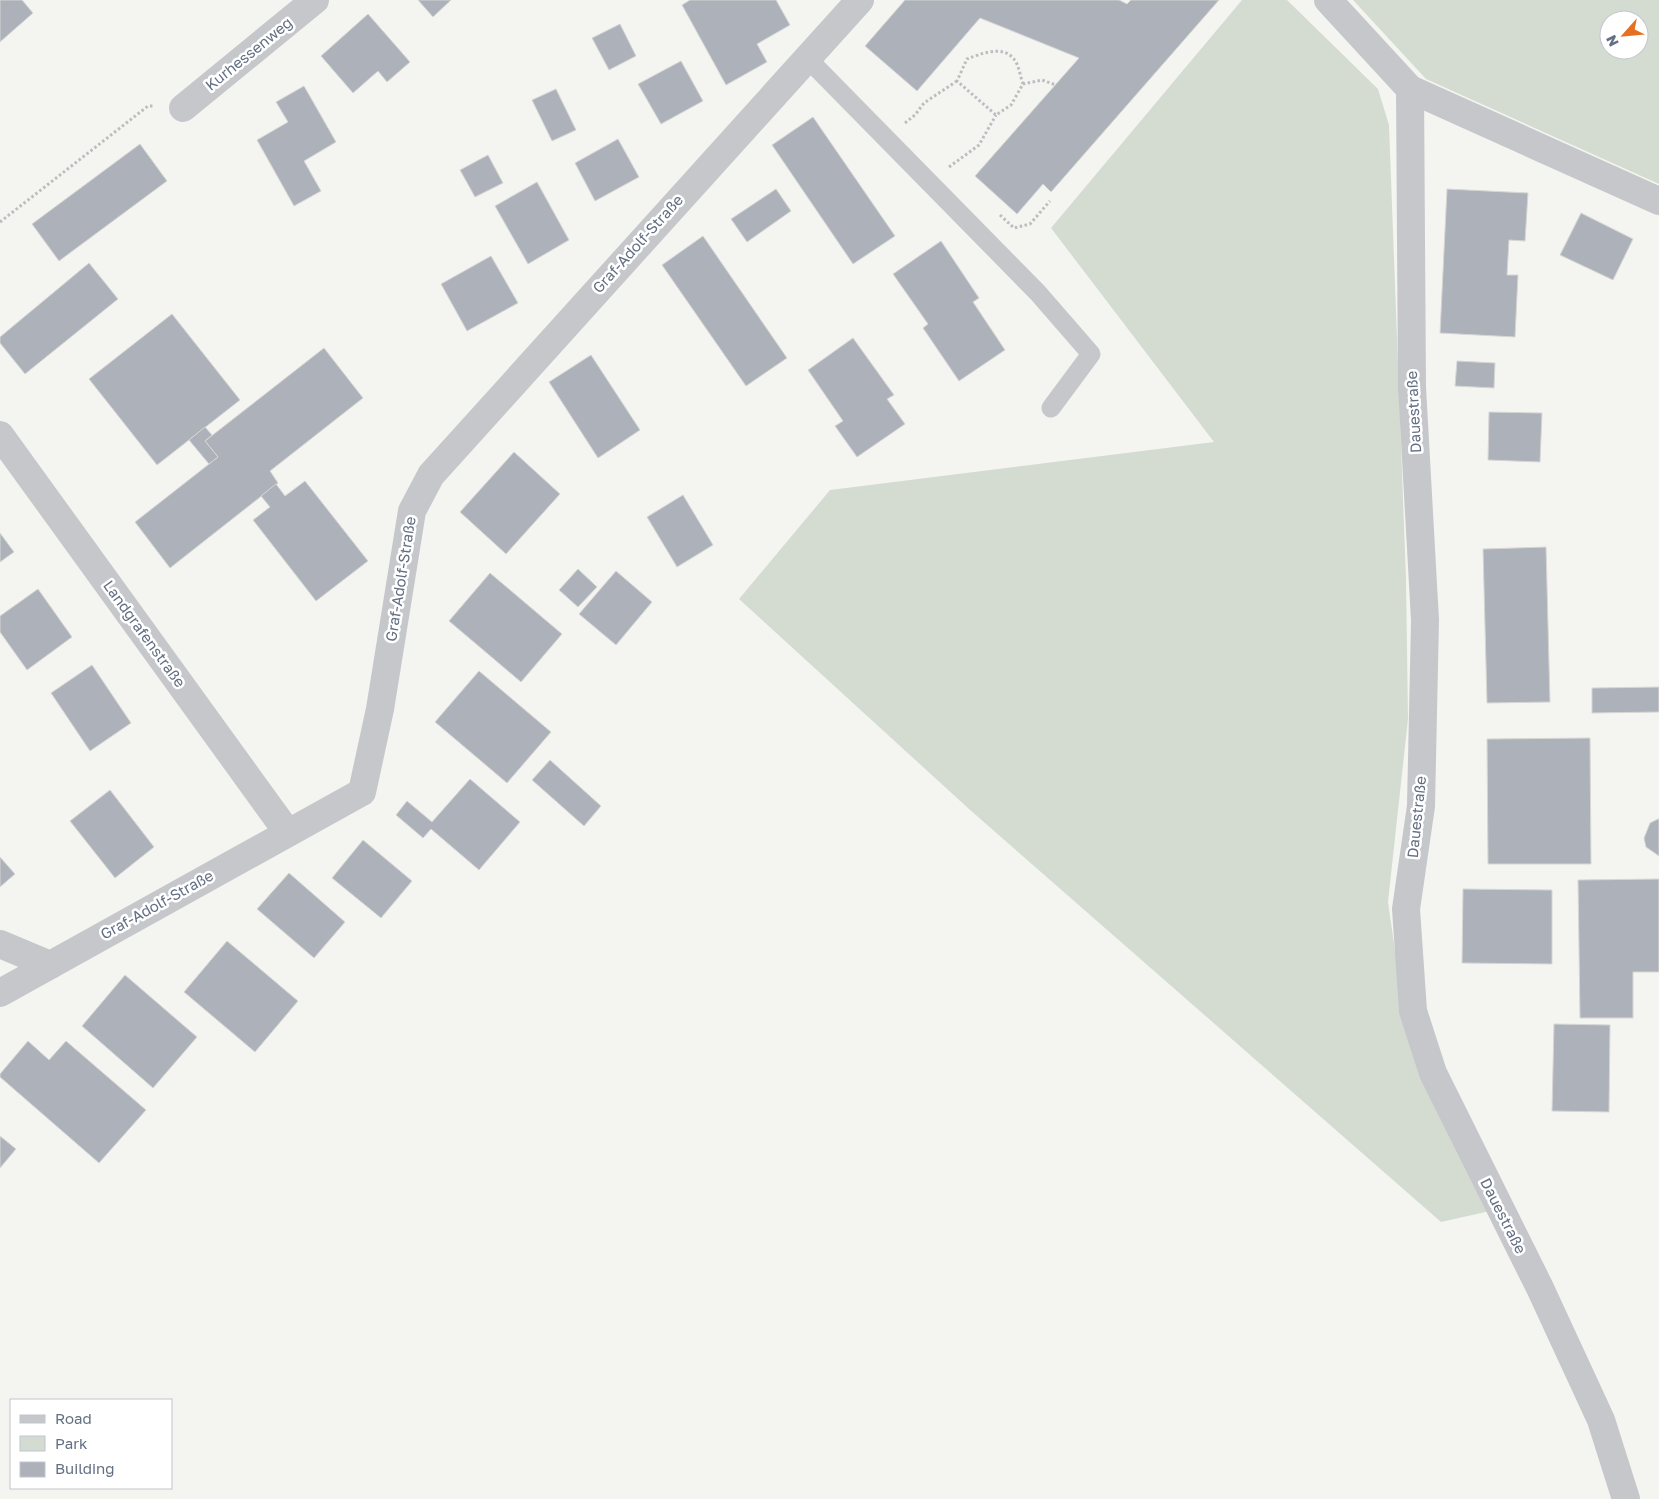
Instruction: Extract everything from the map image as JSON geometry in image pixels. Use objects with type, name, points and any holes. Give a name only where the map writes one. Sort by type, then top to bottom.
[{"type":"street","name":"Kurhessenweg","points":[[183,108],[315,0]]},
{"type":"street","name":"Graf-Adolf-Straße","points":[[0,993],[362,792],[380,710],[412,510],[432,475],[860,0]]},
{"type":"street","points":[[1328,0],[1410,89],[1659,202]]},
{"type":"street","name":"Dauestraße","points":[[1410,89],[1412,388],[1425,620],[1421,806],[1406,909],[1413,1011],[1433,1073],[1540,1288],[1601,1420],[1626,1499]]},
{"type":"street","name":"Landgrafenstraße","points":[[0,435],[288,832]]},
{"type":"street","points":[[0,944],[50,965]]},
{"type":"lane","points":[[807,58],[1038,293],[1091,354],[1051,408]]},
{"type":"path","points":[[904,124],[916,115],[924,103],[958,81],[967,59],[980,54],[1005,52],[1013,58],[1023,84]]},
{"type":"path","points":[[948,167],[980,145],[996,115],[1011,105],[1023,84],[1042,80],[1056,85]]},
{"type":"path","points":[[958,81],[996,115]]},
{"type":"path","points":[[0,222],[148,106],[183,108]]},
{"type":"path","points":[[897,117],[910,130]]},
{"type":"path","points":[[942,161],[956,174]]},
{"type":"path","points":[[992,208],[1014,228],[1030,224],[1050,201]]},
{"type":"green space","points":[[1242,0],[1287,0],[1378,89],[1389,125],[1406,578],[1408,719],[1388,902],[1403,1006],[1490,1211],[1441,1222],[969,809],[739,599],[830,490],[1214,442],[1051,228]]},
{"type":"green space","points":[[1353,0],[1659,0],[1659,184],[1426,79]]},
{"type":"building","points":[[0,0],[22,0],[33,13],[0,42]]},
{"type":"building","points":[[418,0],[451,0],[433,17]]},
{"type":"building","points":[[690,0],[776,0],[790,25],[757,44],[767,62],[726,85],[682,5]]},
{"type":"building","points":[[905,0],[1119,0],[1127,4],[1131,0],[1219,0],[1051,192],[1043,184],[1017,214],[975,176],[1079,58],[980,18],[917,91],[865,46]]},
{"type":"building","points":[[368,14],[410,62],[387,82],[378,71],[353,93],[321,56]]},
{"type":"building","points":[[620,24],[636,56],[609,70],[592,38]]},
{"type":"building","points":[[681,61],[703,101],[661,124],[638,84]]},
{"type":"building","points":[[304,86],[336,142],[304,161],[321,191],[294,206],[257,140],[288,122],[276,102]]},
{"type":"building","points":[[556,89],[576,130],[552,141],[532,100]]},
{"type":"building","points":[[813,117],[895,236],[853,264],[772,145]]},
{"type":"building","points":[[618,139],[639,177],[595,201],[575,163]]},
{"type":"building","points":[[140,144],[167,181],[59,261],[32,224]]},
{"type":"building","points":[[488,155],[503,183],[475,197],[460,170]]},
{"type":"building","points":[[537,182],[569,240],[528,264],[495,206]]},
{"type":"building","points":[[776,189],[791,211],[747,242],[731,219]]},
{"type":"building","points":[[1447,189],[1528,193],[1525,241],[1509,240],[1507,275],[1518,275],[1515,337],[1440,333]]},
{"type":"building","points":[[1581,213],[1633,239],[1613,280],[1560,255]]},
{"type":"building","points":[[703,236],[787,358],[746,386],[662,265]]},
{"type":"building","points":[[941,241],[979,298],[973,302],[1005,350],[959,381],[923,328],[928,324],[893,274]]},
{"type":"building","points":[[491,256],[518,303],[467,331],[441,284]]},
{"type":"building","points":[[89,263],[118,299],[25,374],[0,343],[0,337]]},
{"type":"building","points":[[172,314],[240,400],[157,465],[89,379]]},
{"type":"building","points":[[853,338],[894,395],[887,399],[905,424],[857,457],[835,426],[843,421],[808,370]]},
{"type":"building","points":[[324,348],[363,398],[270,471],[278,483],[170,568],[135,522],[218,457],[205,441]]},
{"type":"building","points":[[591,355],[640,430],[598,458],[549,382]]},
{"type":"building","points":[[1457,361],[1495,363],[1494,388],[1455,386]]},
{"type":"building","points":[[1489,412],[1542,413],[1540,462],[1488,460]]},
{"type":"building","points":[[205,427],[212,435],[205,441],[218,457],[209,464],[189,440]]},
{"type":"building","points":[[514,452],[560,494],[506,554],[460,512]]},
{"type":"building","points":[[305,481],[368,561],[316,601],[253,520],[270,507],[261,496],[276,484],[285,496]]},
{"type":"building","points":[[683,495],[713,545],[677,567],[647,517]]},
{"type":"building","points":[[0,533],[14,552],[0,562]]},
{"type":"building","points":[[1546,547],[1550,702],[1487,703],[1483,549]]},
{"type":"building","points":[[578,569],[597,587],[578,607],[559,590]]},
{"type":"building","points":[[616,571],[652,602],[616,645],[579,614]]},
{"type":"building","points":[[490,573],[562,634],[521,682],[449,621]]},
{"type":"building","points":[[38,589],[72,637],[27,670],[0,632],[0,616]]},
{"type":"building","points":[[92,665],[131,723],[90,751],[51,693]]},
{"type":"building","points":[[479,671],[551,732],[507,783],[435,722]]},
{"type":"building","points":[[1659,687],[1659,712],[1592,713],[1592,688]]},
{"type":"building","points":[[1590,738],[1591,864],[1488,864],[1487,739]]},
{"type":"building","points":[[550,760],[601,806],[584,826],[532,780]]},
{"type":"building","points":[[470,779],[520,822],[479,870],[431,829],[423,838],[396,815],[407,801],[432,822]]},
{"type":"building","points":[[110,790],[154,847],[115,878],[70,821]]},
{"type":"building","points":[[1658,819],[1659,856],[1646,847],[1644,838],[1650,823]]},
{"type":"building","points":[[363,840],[412,881],[381,918],[332,878]]},
{"type":"building","points":[[0,857],[15,874],[0,887]]},
{"type":"building","points":[[289,873],[345,922],[314,958],[257,909]]},
{"type":"building","points":[[1659,879],[1659,972],[1633,972],[1633,1018],[1580,1018],[1578,880]]},
{"type":"building","points":[[1463,889],[1552,890],[1552,964],[1462,963]]},
{"type":"building","points":[[227,941],[298,1001],[255,1052],[184,992]]},
{"type":"building","points":[[125,975],[197,1037],[153,1088],[82,1026]]},
{"type":"building","points":[[1554,1024],[1610,1025],[1609,1112],[1552,1111]]},
{"type":"building","points":[[28,1041],[49,1060],[66,1041],[146,1110],[99,1163],[0,1077],[0,1074]]},
{"type":"building","points":[[0,1136],[16,1149],[0,1168]]}]
